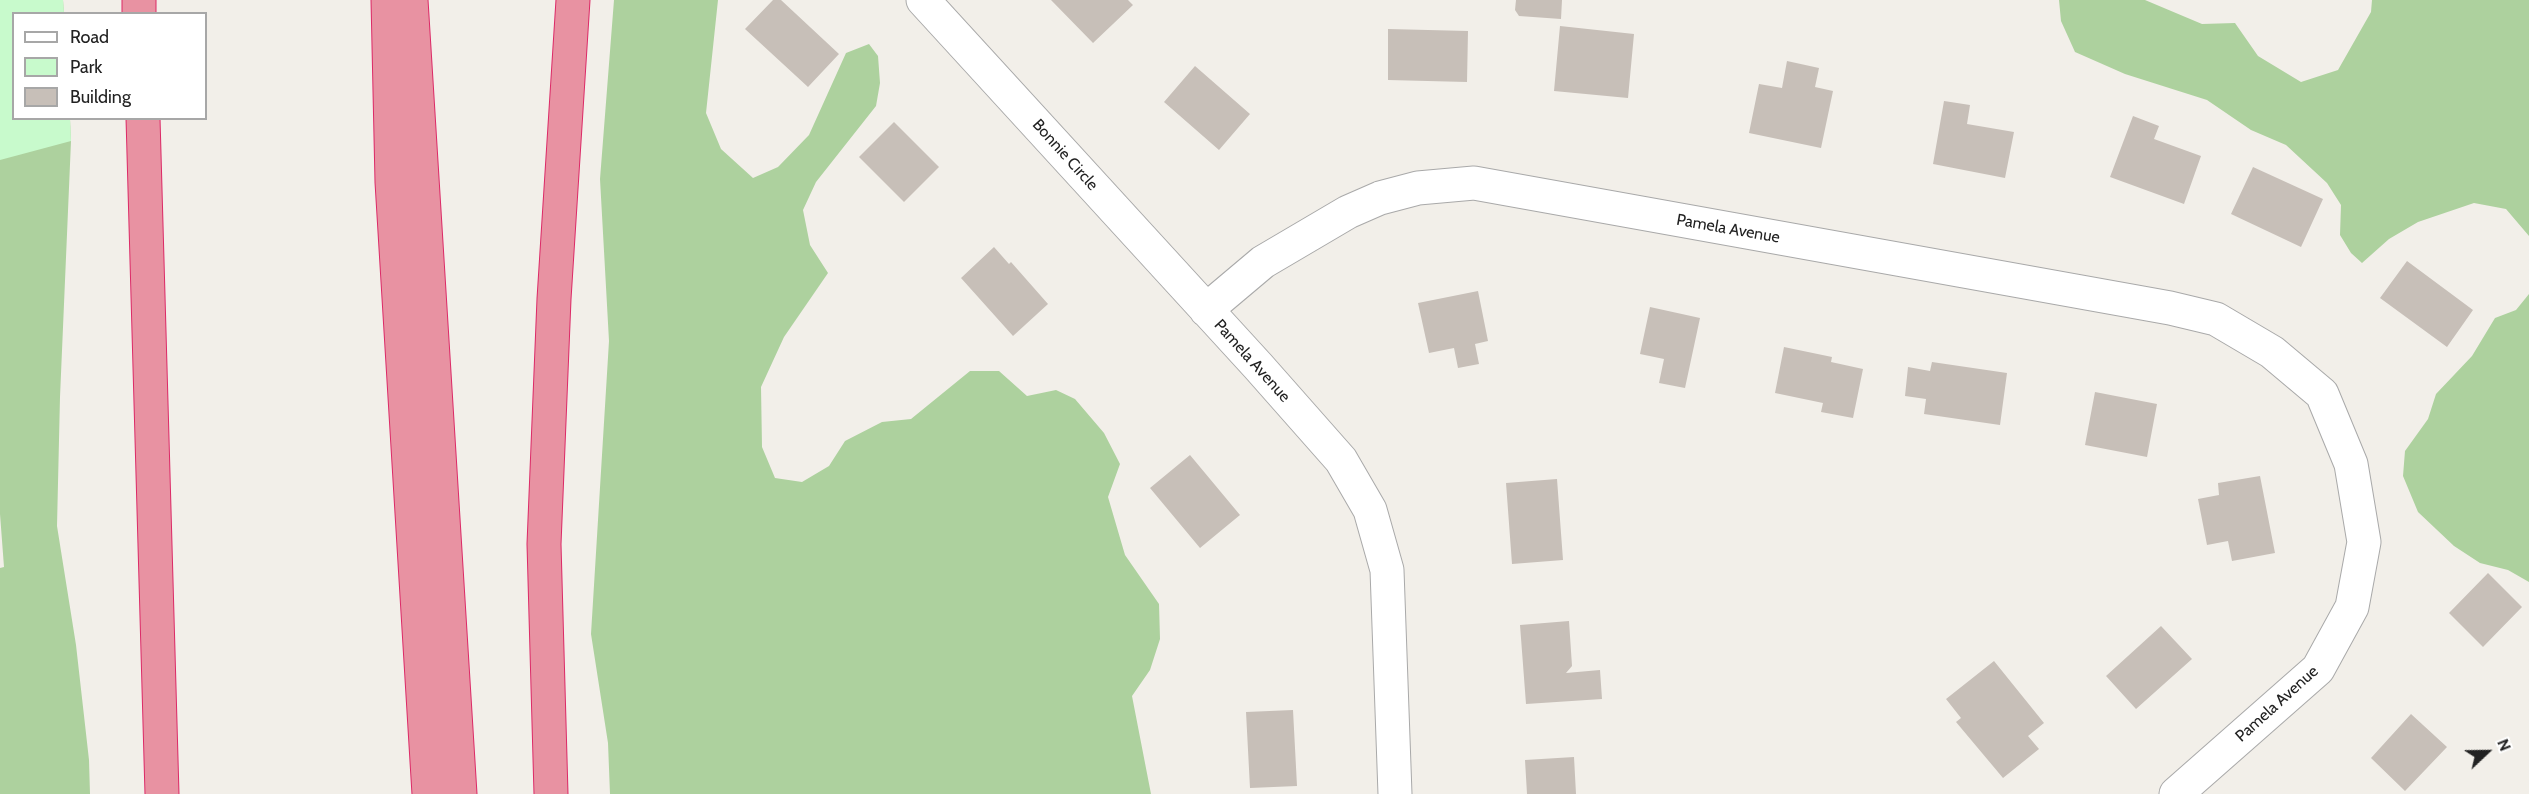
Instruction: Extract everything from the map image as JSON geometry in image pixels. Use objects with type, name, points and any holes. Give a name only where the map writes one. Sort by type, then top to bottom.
[{"type":"highway","points":[[387,0],[392,182],[429,794]]},
{"type":"highway","points":[[411,0],[460,794]]},
{"type":"highway","points":[[551,794],[544,544],[554,299],[573,0]]},
{"type":"highway","points":[[143,120],[162,793]]},
{"type":"street","name":"Bonnie Circle","points":[[923,0],[1206,310]]},
{"type":"street","name":"Pamela Avenue","points":[[1395,794],[1387,570],[1370,510],[1341,460],[1206,310],[1263,262],[1348,212],[1380,198],[1418,188],[1474,183],[2170,308],[2216,319],[2272,352],[2322,394],[2350,464],[2364,542],[2352,607],[2318,669],[2176,794]]},
{"type":"green space","points":[[0,0],[63,0],[64,12],[12,12],[12,120],[70,120],[57,526],[76,645],[89,760],[90,794],[0,794],[0,568],[4,567],[0,514]]},
{"type":"green space","points":[[0,0],[63,0],[64,12],[12,12],[12,120],[70,120],[71,141],[0,160]]},
{"type":"green space","points":[[614,0],[718,0],[706,113],[721,149],[753,178],[778,167],[809,135],[846,53],[869,44],[878,56],[880,83],[876,106],[816,182],[803,210],[810,245],[828,273],[784,337],[761,387],[762,447],[775,478],[802,482],[829,466],[845,441],[882,422],[911,419],[970,371],[999,371],[1027,396],[1056,390],[1075,399],[1104,433],[1120,464],[1108,497],[1125,555],[1159,604],[1160,639],[1150,670],[1132,696],[1151,794],[610,794],[608,743],[591,634],[609,341],[600,179]]},
{"type":"green space","points":[[2059,0],[2145,0],[2202,24],[2235,23],[2258,56],[2301,82],[2338,70],[2371,12],[2372,0],[2529,0],[2529,236],[2506,209],[2474,203],[2418,222],[2389,239],[2362,263],[2351,253],[2340,235],[2341,205],[2327,183],[2286,145],[2251,130],[2207,100],[2125,74],[2075,52],[2061,21]]},
{"type":"green space","points":[[2529,294],[2529,582],[2508,570],[2480,563],[2454,546],[2418,512],[2403,476],[2405,451],[2428,419],[2436,394],[2472,356],[2495,318],[2516,310]]},
{"type":"building","points":[[773,0],[781,0],[839,54],[808,87],[745,29]]},
{"type":"building","points":[[1051,0],[1128,0],[1133,5],[1093,43]]},
{"type":"building","points":[[1516,0],[1562,0],[1561,19],[1519,16],[1515,10]]},
{"type":"building","points":[[1560,26],[1634,34],[1628,98],[1554,91]]},
{"type":"building","points":[[1388,29],[1468,31],[1467,82],[1388,80]]},
{"type":"building","points":[[1787,61],[1819,68],[1815,87],[1833,91],[1821,148],[1749,133],[1759,84],[1782,88]]},
{"type":"building","points":[[1195,66],[1250,114],[1219,150],[1164,102]]},
{"type":"building","points":[[1944,101],[1970,105],[1967,124],[2014,132],[2005,178],[1933,164]]},
{"type":"building","points":[[2133,116],[2159,126],[2154,139],[2201,156],[2184,204],[2110,177]]},
{"type":"building","points":[[894,122],[939,167],[904,202],[859,157]]},
{"type":"building","points":[[2253,167],[2323,199],[2301,247],[2231,214]]},
{"type":"building","points":[[994,247],[1009,264],[1011,262],[1048,304],[1013,336],[961,278]]},
{"type":"building","points":[[2407,261],[2473,310],[2447,347],[2380,298]]},
{"type":"building","points":[[1478,291],[1488,341],[1475,344],[1479,364],[1458,368],[1454,348],[1429,353],[1418,303]]},
{"type":"building","points":[[1650,307],[1700,318],[1685,388],[1659,383],[1664,359],[1640,354]]},
{"type":"building","points":[[1784,347],[1832,357],[1831,362],[1863,369],[1853,418],[1821,412],[1823,403],[1775,393]]},
{"type":"building","points":[[1932,362],[2007,373],[2000,425],[1924,414],[1926,399],[1905,396],[1908,367],[1930,371]]},
{"type":"building","points":[[2095,392],[2157,404],[2147,457],[2085,445]]},
{"type":"building","points":[[1190,455],[1240,515],[1200,548],[1150,488]]},
{"type":"building","points":[[2260,476],[2275,553],[2232,561],[2228,541],[2207,545],[2198,499],[2219,495],[2218,483]]},
{"type":"building","points":[[1557,479],[1563,560],[1512,564],[1506,483]]},
{"type":"building","points":[[2488,573],[2522,607],[2483,647],[2449,613]]},
{"type":"building","points":[[1569,621],[1572,666],[1566,673],[1600,670],[1602,699],[1526,704],[1520,625]]},
{"type":"building","points":[[2161,626],[2192,659],[2136,709],[2106,676]]},
{"type":"building","points":[[1994,661],[2044,723],[2028,736],[2039,749],[2003,778],[1956,722],[1961,718],[1946,699]]},
{"type":"building","points":[[1293,710],[1297,786],[1250,788],[1246,712]]},
{"type":"building","points":[[2411,714],[2447,747],[2405,791],[2371,758]]},
{"type":"building","points":[[1574,757],[1576,794],[1527,794],[1525,760]]}]
